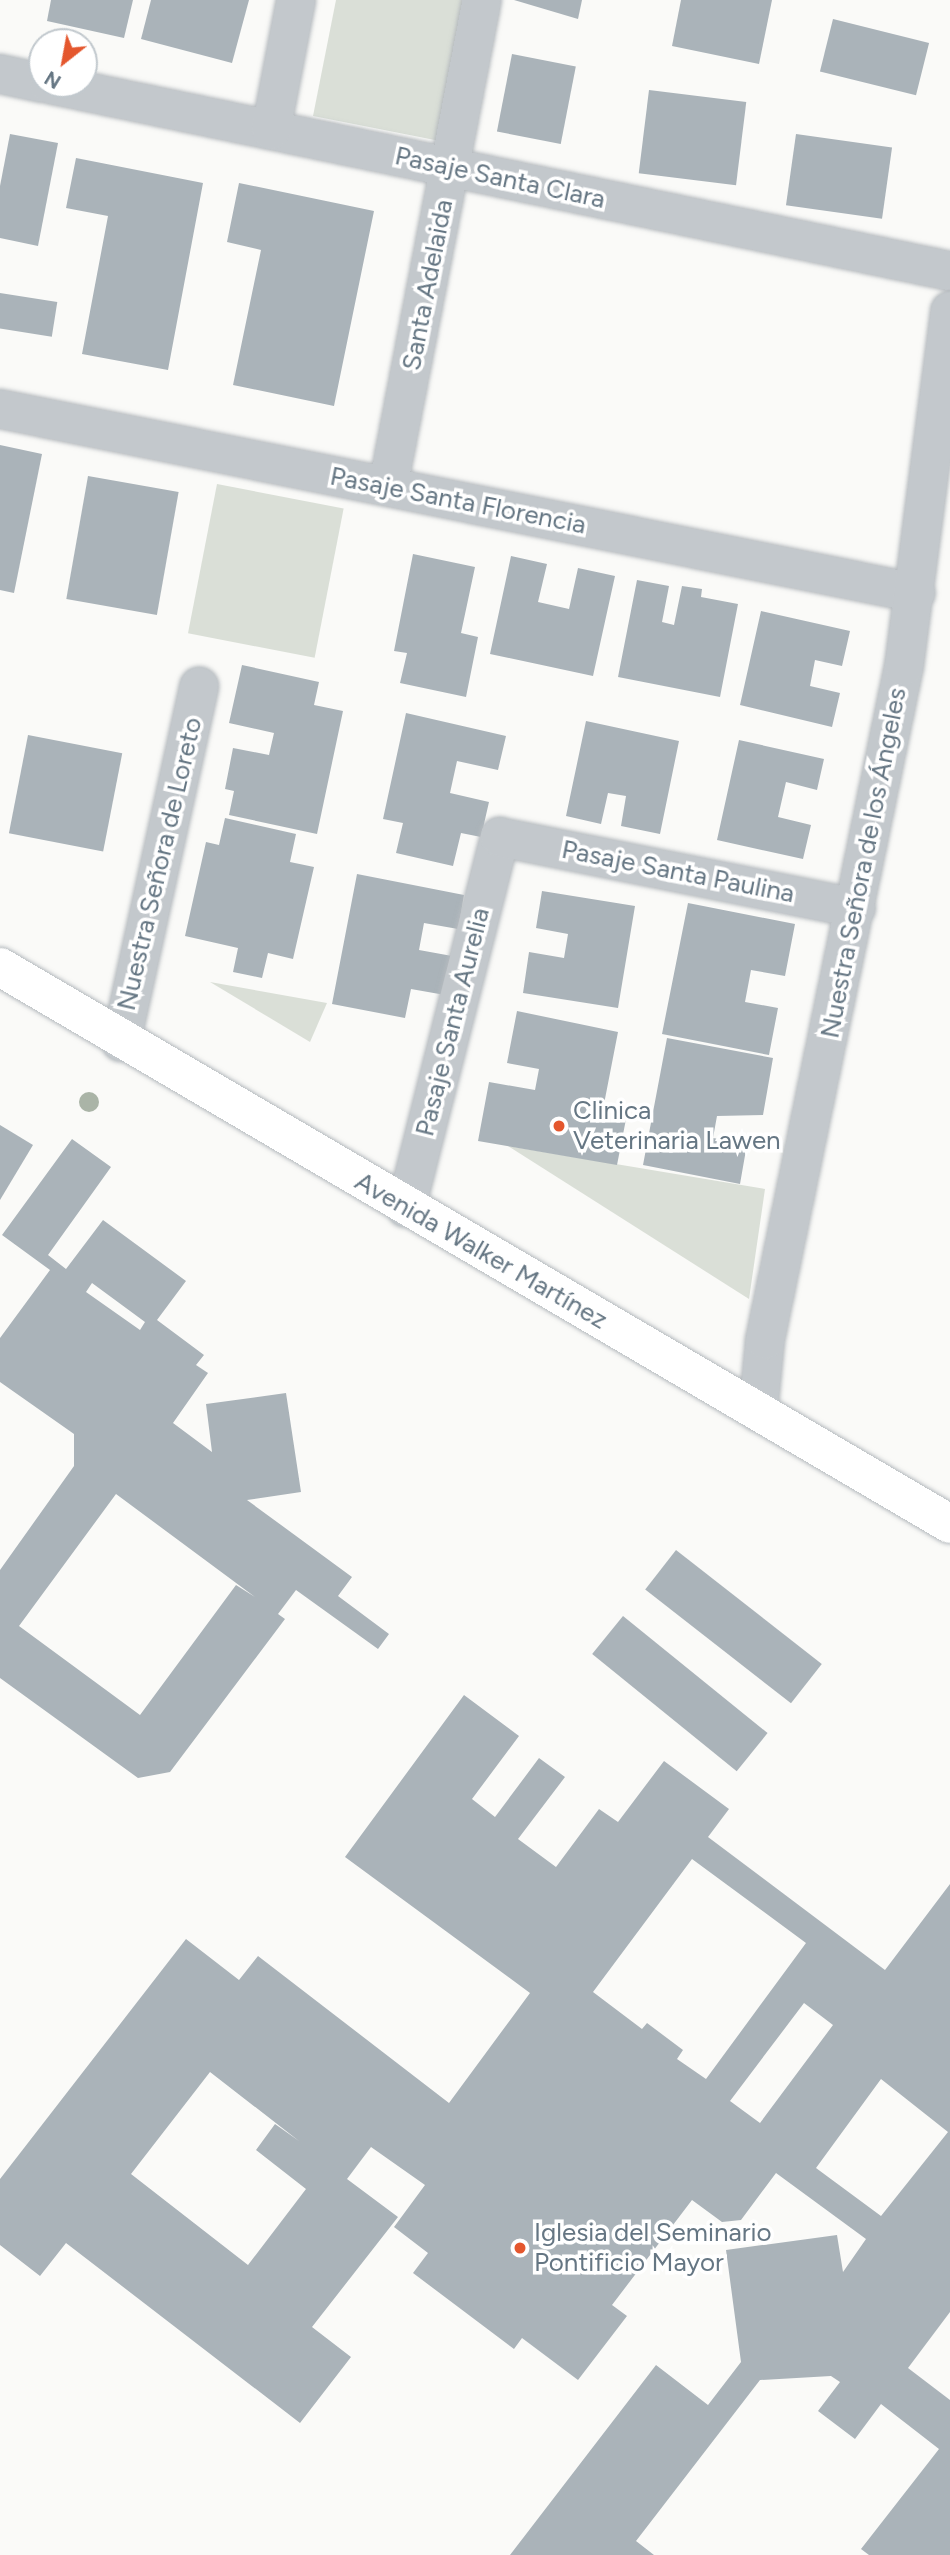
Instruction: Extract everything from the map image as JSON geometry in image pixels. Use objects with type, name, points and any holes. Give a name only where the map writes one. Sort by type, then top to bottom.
[{"type":"main road","name":"Avenida Walker Martínez","points":[[4,974],[950,1524]]},
{"type":"street","points":[[271,130],[296,0]]},
{"type":"street","name":"Santa Adelaida","points":[[388,487],[482,0]]},
{"type":"street","points":[[0,74],[28,80]]},
{"type":"street","name":"Pasaje Santa Clara","points":[[98,94],[950,271]]},
{"type":"street","name":"Nuestra Señora de los Ángeles","points":[[758,1412],[765,1340],[856,908],[916,593],[950,312]]},
{"type":"street","name":"Pasaje Santa Florencia","points":[[0,409],[916,593]]},
{"type":"street","name":"Nuestra Señora de Loreto","points":[[121,1042],[199,686]]},
{"type":"street","name":"Pasaje Santa Paulina","points":[[500,837],[856,908]]},
{"type":"street","name":"Pasaje Santa Aurelia","points":[[406,1208],[500,837]]},
{"type":"shaded area","points":[[336,0],[467,0],[440,141],[313,116]]},
{"type":"shaded area","points":[[217,484],[344,509],[315,658],[188,633]]},
{"type":"shaded area","points":[[210,982],[327,1003],[310,1042]]},
{"type":"shaded area","points":[[508,1146],[765,1189],[749,1299]]},
{"type":"building","points":[[51,0],[133,0],[124,38],[98,32],[98,28],[79,28],[47,21]]},
{"type":"building","points":[[151,0],[249,0],[232,63],[141,39]]},
{"type":"building","points":[[514,0],[582,0],[578,19]]},
{"type":"building","points":[[681,0],[772,0],[759,64],[672,46]]},
{"type":"building","points":[[833,19],[929,43],[916,95],[820,71]]},
{"type":"building","points":[[512,54],[576,66],[561,144],[497,132]]},
{"type":"building","points":[[649,90],[746,102],[736,185],[639,173]]},
{"type":"building","points":[[10,134],[58,143],[38,246],[0,238],[0,186]]},
{"type":"building","points":[[796,134],[892,147],[882,219],[786,205]]},
{"type":"building","points":[[76,158],[203,183],[168,370],[82,354],[108,216],[66,208]]},
{"type":"building","points":[[239,183],[374,211],[334,406],[233,385],[261,250],[227,242]]},
{"type":"building","points":[[0,293],[57,302],[52,337],[0,328]]},
{"type":"building","points":[[0,445],[42,454],[14,593],[0,590]]},
{"type":"building","points":[[88,476],[179,492],[157,615],[66,599]]},
{"type":"building","points":[[413,554],[475,567],[461,633],[478,637],[466,697],[400,683],[407,653],[394,651]]},
{"type":"building","points":[[511,556],[547,564],[538,602],[569,609],[578,568],[615,576],[593,676],[490,654]]},
{"type":"building","points":[[637,580],[669,586],[662,622],[674,625],[682,586],[702,589],[701,597],[738,604],[720,697],[618,677]]},
{"type":"building","points":[[761,611],[850,631],[842,666],[815,660],[810,686],[840,693],[832,727],[740,705]]},
{"type":"building","points":[[242,665],[319,682],[314,705],[343,711],[317,834],[229,815],[234,791],[225,789],[233,748],[269,755],[274,733],[229,723]]},
{"type":"building","points":[[406,713],[506,736],[498,770],[457,761],[450,793],[489,802],[481,837],[461,833],[453,866],[396,853],[403,823],[383,819]]},
{"type":"building","points":[[586,721],[679,741],[660,834],[621,826],[626,796],[608,793],[601,824],[566,816]]},
{"type":"building","points":[[28,735],[122,753],[103,851],[9,833]]},
{"type":"building","points":[[739,740],[824,759],[817,790],[786,782],[778,817],[811,825],[803,859],[717,840]]},
{"type":"building","points":[[225,818],[296,834],[290,862],[314,867],[293,959],[268,953],[262,978],[233,972],[238,948],[185,936],[206,842],[219,845]]},
{"type":"building","points":[[357,874],[464,895],[458,929],[424,923],[419,950],[452,956],[445,995],[411,989],[405,1018],[332,1004]]},
{"type":"building","points":[[542,891],[635,906],[618,1008],[523,993],[529,952],[564,958],[568,934],[536,928]]},
{"type":"building","points":[[688,903],[795,924],[785,976],[751,970],[745,1002],[778,1008],[769,1055],[662,1034]]},
{"type":"building","points":[[517,1011],[618,1032],[604,1104],[628,1109],[617,1165],[478,1141],[489,1082],[535,1090],[539,1069],[507,1063]]},
{"type":"building","points":[[667,1038],[773,1058],[763,1115],[717,1116],[713,1138],[747,1144],[740,1184],[643,1165]]},
{"type":"building","points":[[0,1125],[33,1145],[0,1200]]},
{"type":"building","points":[[72,1139],[111,1167],[48,1255],[66,1269],[103,1220],[186,1281],[157,1320],[204,1355],[196,1365],[208,1373],[173,1423],[212,1452],[206,1404],[286,1393],[301,1492],[247,1500],[352,1577],[338,1596],[389,1634],[378,1649],[296,1590],[278,1614],[285,1619],[170,1772],[138,1778],[0,1678],[0,1570],[74,1466],[74,1434],[0,1382],[0,1338],[50,1270],[2,1235]],"holes":[[[92,1283],[145,1322],[140,1330],[86,1292]],[[116,1494],[255,1597],[236,1585],[140,1715],[19,1626]]]},
{"type":"building","points":[[676,1550],[822,1664],[791,1703],[645,1589]]},
{"type":"building","points":[[623,1616],[768,1733],[737,1771],[592,1654]]},
{"type":"building","points":[[464,1695],[519,1736],[472,1799],[495,1817],[539,1758],[565,1777],[518,1839],[556,1867],[599,1809],[618,1822],[664,1761],[729,1809],[708,1837],[885,1970],[950,1884],[950,2312],[908,2368],[950,2400],[950,2555],[869,2555],[861,2549],[939,2449],[881,2404],[855,2439],[818,2411],[840,2382],[831,2376],[760,2380],[636,2541],[654,2555],[510,2555],[656,2365],[708,2405],[741,2362],[726,2250],[837,2235],[843,2272],[866,2239],[776,2173],[741,2220],[722,2222],[692,2200],[612,2305],[627,2316],[578,2380],[522,2338],[514,2349],[413,2273],[428,2253],[394,2227],[425,2185],[371,2147],[347,2179],[398,2217],[312,2327],[351,2357],[300,2423],[66,2243],[40,2276],[0,2245],[0,2179],[186,1939],[239,1980],[258,1956],[449,2103],[530,1993],[345,1857]],"holes":[[[692,1859],[806,1943],[706,2079],[677,2059],[683,2050],[647,2023],[642,2029],[593,1992]],[[804,2003],[833,2025],[760,2123],[730,2101]],[[210,2072],[299,2141],[275,2124],[256,2150],[306,2189],[248,2265],[131,2174]],[[881,2079],[948,2132],[881,2216],[816,2168]]]},
{"type":"place","name":"Clinica Veterinaria Lawen","points":[[559,1126]]},
{"type":"place","name":"Iglesia del Seminario Pontificio Mayor","points":[[520,2248]]}]
